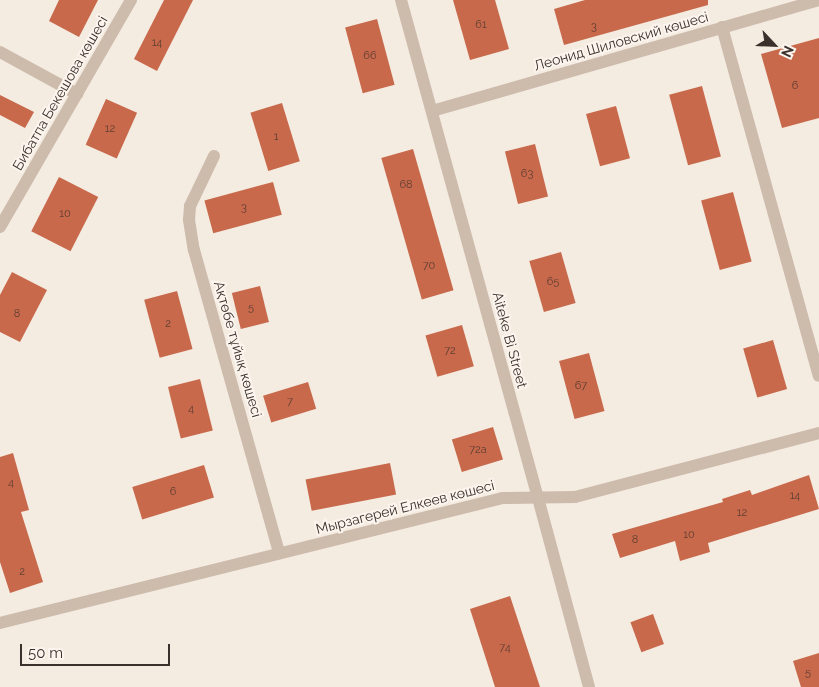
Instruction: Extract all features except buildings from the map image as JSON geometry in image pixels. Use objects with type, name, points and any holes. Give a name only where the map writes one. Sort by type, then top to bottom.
[{"type":"street","name":"Бибатпа Бекешова көшесі","points":[[0,227],[130,0]]},
{"type":"street","name":"Aiteke Bi Street","points":[[401,0],[589,687]]},
{"type":"street","name":"Леонид Шиловский көшесі","points":[[432,111],[818,0]]},
{"type":"street","points":[[722,28],[819,376]]},
{"type":"street","points":[[0,52],[77,94]]},
{"type":"street","name":"Ақтөбе тұйық көшесі","points":[[214,156],[190,206],[189,220],[194,250],[279,553]]},
{"type":"street","name":"Мырзагерей Елкеев көшесі","points":[[0,623],[503,498],[575,497],[819,433]]}]
